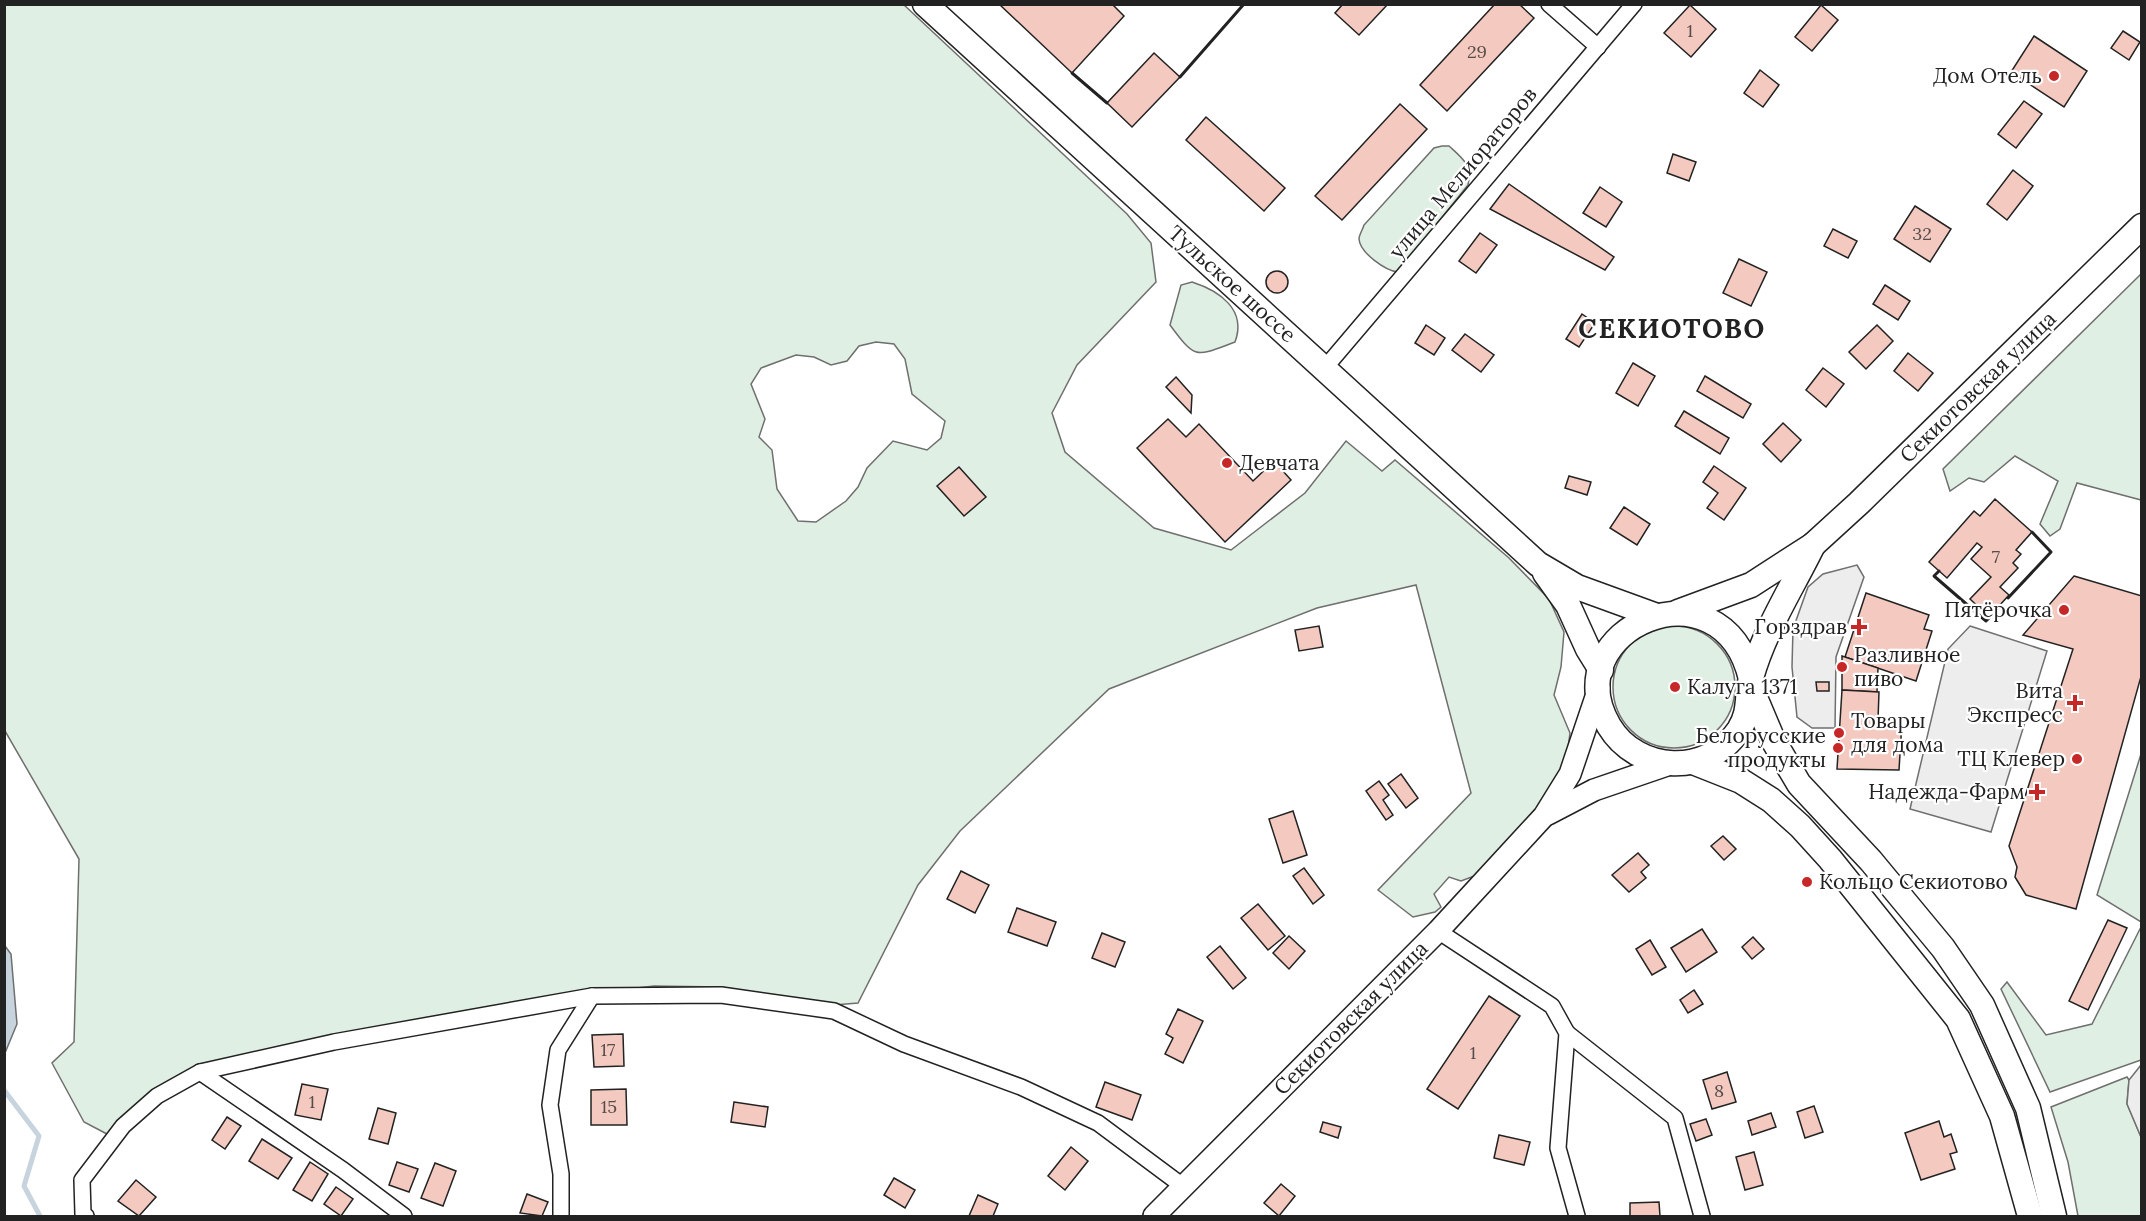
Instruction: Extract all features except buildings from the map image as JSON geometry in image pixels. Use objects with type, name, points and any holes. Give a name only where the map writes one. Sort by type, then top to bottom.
[{"type":"main road","name":"Тульское шоссе","points":[[925,4],[1538,564]]},
{"type":"main road","name":"Секиотовская улица","points":[[1813,545],[1859,503],[2142,226]]},
{"type":"main road","points":[[1544,816],[1570,774],[1606,658],[1620,636],[1642,620],[1654,615],[1678,612],[1737,592],[1813,545]]},
{"type":"main road","points":[[1544,816],[1594,790],[1712,755],[1735,736],[1748,709],[1751,684],[1772,627],[1813,545]]},
{"type":"main road","points":[[1538,564],[1577,587],[1654,615]]},
{"type":"main road","points":[[1538,564],[1568,605],[1600,679],[1603,713],[1624,745],[1646,758],[1682,763],[1741,781],[1771,800],[1830,858],[1958,1019],[2002,1116],[2030,1216]]},
{"type":"main road","points":[[1678,612],[1707,620],[1726,633],[1741,651],[1773,740],[1799,784],[1871,861],[1943,948],[1982,1005],[2028,1108],[2054,1216]]},
{"type":"main road","name":"Секиотовская улица","points":[[1155,1216],[1438,931],[1544,816]]},
{"type":"street","points":[[1549,4],[1598,47]]},
{"type":"street","name":"улица Мелиораторов","points":[[1324,369],[1634,4]]},
{"type":"street","points":[[1438,931],[1552,1006],[1567,1033],[1675,1118],[1702,1216]]},
{"type":"street","points":[[84,1215],[82,1180],[123,1126],[157,1096],[200,1072],[334,1042],[592,996],[721,995],[834,1011],[904,1044],[1021,1087],[1098,1123],[1184,1187]]},
{"type":"street","points":[[561,1216],[561,1174],[550,1105],[558,1050],[592,996]]},
{"type":"street","points":[[1567,1033],[1558,1148],[1577,1216]]},
{"type":"street","points":[[200,1072],[343,1170],[404,1216]]},
{"type":"green space","points":[[903,4],[1127,214],[1151,243],[1156,282],[1077,365],[1052,413],[1065,452],[1154,528],[1231,550],[1305,493],[1346,441],[1382,471],[1395,460],[1509,558],[1549,599],[1564,632],[1561,667],[1554,695],[1570,733],[1566,762],[1523,833],[1477,875],[1461,881],[1449,877],[1434,894],[1441,907],[1435,912],[1413,917],[1378,890],[1471,793],[1416,585],[1317,608],[1109,689],[960,831],[918,885],[858,1003],[834,1005],[721,987],[654,986],[543,999],[198,1068],[107,1134],[84,1122],[52,1063],[74,1042],[79,859],[5,731],[5,5]],"holes":[[[876,342],[894,344],[905,359],[912,394],[945,421],[941,438],[927,450],[893,441],[867,468],[858,487],[846,501],[816,522],[798,521],[777,489],[772,450],[759,437],[765,419],[751,384],[761,368],[796,355],[814,357],[831,365],[847,361],[859,346]]]},
{"type":"green space","points":[[1449,146],[1465,162],[1469,172],[1468,185],[1398,272],[1393,271],[1374,260],[1364,250],[1359,237],[1364,225],[1434,148]]},
{"type":"green space","points":[[2141,274],[2141,500],[2077,483],[2060,529],[2050,536],[2040,524],[2058,481],[2015,456],[1984,482],[1969,478],[1950,491],[1943,469]]},
{"type":"green space","points":[[1192,282],[1221,297],[1234,311],[1238,331],[1235,342],[1212,351],[1197,352],[1186,345],[1170,325],[1181,285]]},
{"type":"green space","points":[[1674,626],[1697,631],[1708,636],[1717,644],[1725,653],[1730,664],[1735,687],[1730,710],[1725,721],[1717,730],[1708,738],[1697,743],[1674,748],[1651,743],[1640,738],[1631,730],[1623,721],[1618,710],[1613,687],[1618,664],[1623,653],[1631,644],[1640,636],[1651,631]]},
{"type":"green space","points":[[2141,754],[2141,922],[2097,895]]},
{"type":"green space","points":[[2141,927],[2141,1060],[2050,1092],[2001,989],[2007,982],[2046,1035],[2092,1024]]},
{"type":"green space","points":[[2127,1077],[2129,1080],[2127,1104],[2141,1137],[2141,1216],[2078,1216],[2068,1162],[2051,1107]]},
{"type":"shaded area","points":[[1857,565],[1864,577],[1836,657],[1835,728],[1812,728],[1797,717],[1792,667],[1793,629],[1808,587],[1823,574]]},
{"type":"shaded area","points":[[1970,626],[2047,651],[1991,832],[1910,809],[1948,649]]},
{"type":"shaded area","points":[[5,946],[11,954],[17,1024],[5,1053]]},
{"type":"shaded area","points":[[2141,1065],[2141,1137],[2127,1104],[2129,1080]]},
{"type":"waterway","points":[[4,1090],[39,1136],[24,1186],[40,1216]]},
{"type":"wall","points":[[1180,77],[1244,4]]},
{"type":"wall","points":[[1072,73],[1107,103]]},
{"type":"wall","points":[[2008,598],[2051,552],[2032,532]]},
{"type":"wall","points":[[1939,571],[1934,576],[1986,621],[1991,616]]},
{"type":"place","name":"Дом Отель","points":[[2054,76]]},
{"type":"place","name":"Девчата","points":[[1227,463]]},
{"type":"place","name":"Пятёрочка","points":[[2064,610]]},
{"type":"place","name":"Горздрав","points":[[1859,627]]},
{"type":"place","name":"Разливное пиво","points":[[1842,667]]},
{"type":"place","name":"Калуга 1371","points":[[1675,687]]},
{"type":"place","name":"Вита Экспресс","points":[[2075,703]]},
{"type":"place","name":"Товары для дома","points":[[1839,733]]},
{"type":"place","name":"Белорусские продукты","points":[[1838,748]]},
{"type":"place","name":"ТЦ Клевер","points":[[2077,759]]},
{"type":"place","name":"Надежда-Фарм","points":[[2037,792]]},
{"type":"place","name":"Кольцо Секиотово","points":[[1807,882]]},
{"type":"district","name":"СЕКИОТОВО","points":[[1672,329]]}]
